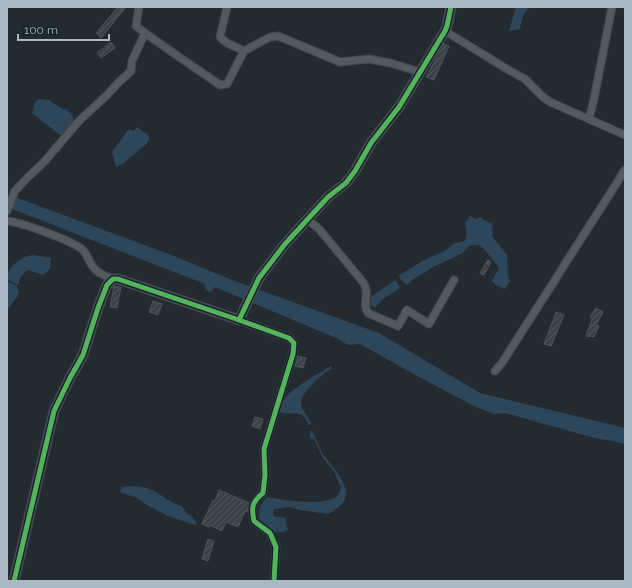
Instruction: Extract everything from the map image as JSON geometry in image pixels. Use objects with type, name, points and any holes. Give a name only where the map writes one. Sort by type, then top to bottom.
[{"type":"street","points":[[139,7],[136,26],[220,85],[227,84],[244,51],[270,37],[278,36],[340,62],[369,59],[390,63],[420,72]]},
{"type":"street","points":[[227,7],[220,37],[227,43],[244,51]]},
{"type":"street","points":[[241,317],[259,278],[285,244],[307,219],[328,197],[346,183],[355,171],[371,143],[399,107],[445,31],[451,7]]},
{"type":"street","points":[[589,119],[612,7]]},
{"type":"street","points":[[445,31],[525,79],[550,102],[625,136]]},
{"type":"street","points":[[7,211],[16,191],[44,162],[79,121],[131,71],[132,61],[145,33]]},
{"type":"street","points":[[495,371],[502,363],[625,170]]},
{"type":"street","points":[[307,219],[319,229],[367,288],[365,306],[368,313],[398,326],[407,310],[429,324],[454,280]]},
{"type":"street","points":[[7,222],[19,223],[40,230],[76,246],[85,253],[94,268],[113,279],[118,279],[241,317],[289,338],[294,343],[293,354],[264,449],[265,475],[263,493],[255,499],[252,506],[254,521],[270,532],[276,547],[274,581]]},
{"type":"street","points":[[14,581],[54,410],[83,355],[98,308],[108,285],[113,279]]},
{"type":"water","points":[[516,7],[530,7],[523,17],[520,29],[509,31]]},
{"type":"water","points":[[39,99],[49,100],[64,110],[66,109],[72,115],[74,122],[64,133],[60,135],[32,113],[35,102]]},
{"type":"water","points":[[137,127],[149,136],[149,140],[144,147],[143,146],[123,164],[116,167],[112,152],[129,129],[134,131]]},
{"type":"water","points":[[7,194],[174,256],[232,280],[379,333],[480,393],[625,428],[625,444],[598,439],[505,413],[494,414],[474,406],[360,344],[348,345],[336,338],[215,287],[211,292],[206,290],[205,284],[7,207]]},
{"type":"water","points":[[470,216],[476,219],[481,217],[484,221],[486,220],[493,224],[493,233],[491,235],[507,255],[508,276],[510,281],[505,289],[497,286],[492,281],[499,268],[484,249],[478,245],[468,247],[463,253],[435,266],[412,280],[407,285],[400,279],[399,275],[424,260],[445,251],[454,243],[465,240],[467,235],[465,223]]},
{"type":"water","points":[[34,255],[51,258],[50,269],[43,275],[28,270],[22,276],[18,285],[7,279],[12,266],[16,262],[25,257]]},
{"type":"water","points":[[395,280],[400,287],[399,289],[383,299],[375,308],[370,304],[369,299],[372,296]]},
{"type":"water","points":[[7,281],[16,285],[19,292],[18,296],[7,310]]},
{"type":"water","points":[[331,366],[332,368],[308,388],[302,399],[301,404],[311,424],[309,425],[301,414],[281,413],[279,409],[282,402],[293,390]]},
{"type":"water","points":[[310,431],[312,431],[321,451],[342,480],[345,486],[345,499],[329,514],[290,507],[274,509],[273,516],[285,518],[288,530],[284,532],[273,531],[260,522],[260,508],[267,497],[303,502],[323,501],[337,496],[341,488],[334,471],[323,458],[314,439],[310,438]]},
{"type":"water","points":[[122,487],[142,487],[151,490],[174,504],[182,506],[187,514],[191,515],[197,524],[195,525],[168,516],[135,497],[120,492]]},
{"type":"building","points":[[118,7],[126,7],[101,38],[96,33]]},
{"type":"building","points":[[111,42],[115,48],[101,58],[97,53]]},
{"type":"building","points":[[444,44],[449,46],[434,80],[426,77]]},
{"type":"building","points":[[488,260],[491,262],[484,275],[480,273]]},
{"type":"building","points":[[114,286],[121,287],[117,308],[110,307]]},
{"type":"building","points":[[153,301],[162,304],[158,315],[149,312]]},
{"type":"building","points":[[596,308],[603,312],[596,325],[599,326],[594,337],[588,337],[586,336],[592,319],[590,317]]},
{"type":"building","points":[[556,312],[564,315],[551,346],[544,344]]},
{"type":"building","points":[[298,356],[306,358],[303,368],[295,366]]},
{"type":"building","points":[[255,417],[263,419],[260,429],[252,426]]},
{"type":"building","points":[[219,490],[249,503],[248,512],[245,511],[238,527],[226,522],[222,531],[210,525],[209,527],[202,524],[213,500],[215,501]]},
{"type":"building","points":[[208,539],[214,541],[208,561],[202,559]]},
{"type":"cycle path","points":[[14,581],[54,411],[83,355],[107,285],[113,279],[118,279],[239,320],[259,278],[285,244],[328,197],[346,183],[355,171],[371,143],[399,107],[445,31],[451,7]]},
{"type":"cycle path","points":[[239,320],[289,338],[294,343],[293,354],[264,449],[265,475],[263,493],[253,505],[254,521],[270,533],[276,547],[274,581]]}]
